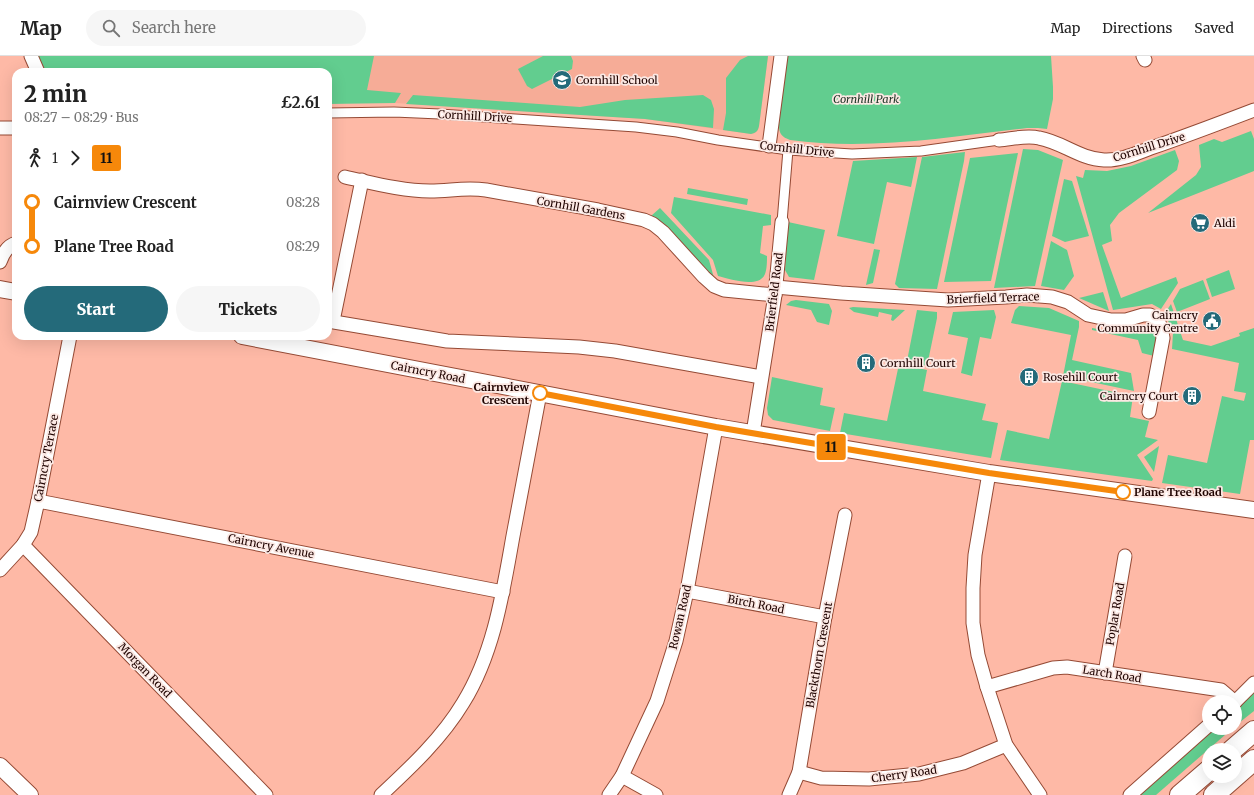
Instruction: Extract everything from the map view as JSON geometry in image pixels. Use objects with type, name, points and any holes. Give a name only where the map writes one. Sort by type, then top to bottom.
[{"type":"main road","points":[[1240,743],[1254,731]]},
{"type":"main road","points":[[1214,795],[1254,760]]},
{"type":"main road","points":[[1180,795],[1202,776]]},
{"type":"street","points":[[31,56],[36,68]]},
{"type":"street","points":[[769,146],[781,56]]},
{"type":"street","name":"Cornhill Drive","points":[[332,112],[440,114],[636,127],[788,150],[852,154],[921,151],[999,140],[1038,137],[1088,158],[1106,160],[1123,157],[1254,110]]},
{"type":"street","points":[[0,128],[12,128]]},
{"type":"street","name":"Brierfield Road","points":[[753,433],[775,291],[788,150]]},
{"type":"street","name":"Cornhill Gardens","points":[[345,177],[398,187],[430,191],[472,188],[598,210],[644,220],[653,224],[663,232],[714,286],[724,290],[775,291]]},
{"type":"street","points":[[332,312],[362,180]]},
{"type":"street","points":[[0,262],[6,250],[12,245]]},
{"type":"street","points":[[0,289],[12,291]]},
{"type":"street","name":"Brierfield Terrace","points":[[775,291],[841,293],[948,300],[1037,295],[1052,297],[1068,302],[1088,315],[1111,320],[1126,320],[1143,315],[1150,315],[1157,319],[1161,327],[1162,338],[1149,412]]},
{"type":"street","points":[[332,321],[447,341],[578,347],[615,351],[761,377]]},
{"type":"street","name":"Cairncry Terrace","points":[[0,570],[23,545],[31,532],[69,340]]},
{"type":"street","name":"Cairncry Road","points":[[263,340],[716,427],[989,473],[1254,510]]},
{"type":"street","points":[[381,795],[416,763],[441,733],[463,703],[479,672],[491,639],[503,592],[540,393]]},
{"type":"street","name":"Rowan Road","points":[[609,795],[622,776],[657,701],[676,641],[687,591],[716,427]]},
{"type":"street","points":[[989,473],[975,555],[973,588],[973,623],[978,655],[986,687],[1006,744],[1040,795]]},
{"type":"street","name":"Cairncry Avenue","points":[[38,501],[503,592]]},
{"type":"street","name":"Blackthorn Crescent","points":[[789,795],[799,772],[825,617],[845,515]]},
{"type":"street","name":"Morgan Road","points":[[23,545],[266,795]]},
{"type":"street","name":"Poplar Road","points":[[1105,673],[1125,556]]},
{"type":"street","name":"Birch Road","points":[[687,591],[825,617]]},
{"type":"street","name":"Larch Road","points":[[986,687],[1054,668],[1067,667],[1221,690],[1227,695]]},
{"type":"street","points":[[1242,695],[1254,683]]},
{"type":"street","points":[[1130,795],[1202,731]]},
{"type":"street","name":"Cherry Road","points":[[799,772],[822,778],[869,779],[919,774],[963,763],[1006,744]]},
{"type":"street","points":[[0,766],[30,795]]},
{"type":"street","points":[[622,776],[656,795]]},
{"type":"shaded area","name":"Cornhill School","points":[[361,56],[768,56],[759,126],[755,133],[751,134],[645,119],[395,103],[356,103]]},
{"type":"green space","points":[[38,56],[374,56],[367,90],[401,93],[395,103],[332,104],[332,68],[43,68]]},
{"type":"green space","points":[[543,56],[571,56],[573,61],[572,69],[532,89],[527,86],[518,69]]},
{"type":"green space","points":[[748,56],[768,56],[759,128],[756,132],[751,134],[723,130],[726,113],[726,78],[740,60]]},
{"type":"green space","name":"Cornhill Park","points":[[787,56],[1051,56],[1053,99],[1047,129],[1027,128],[909,142],[849,144],[790,140],[782,135],[779,125]]},
{"type":"green space","points":[[413,95],[580,107],[625,100],[703,95],[711,100],[714,109],[713,128],[645,119],[406,104]]},
{"type":"green space","points":[[1251,131],[1254,139],[1254,171],[1148,213],[1196,175],[1201,167],[1199,145],[1214,139],[1222,142]]},
{"type":"green space","points":[[1023,149],[1038,150],[1063,160],[1035,286],[994,288]]},
{"type":"green space","points":[[1175,150],[1179,161],[1177,170],[1119,213],[1110,225],[1112,241],[1102,245],[1121,298],[1176,277],[1178,283],[1161,309],[1152,304],[1113,310],[1076,176],[1083,178],[1085,170],[1107,171],[1131,166]]},
{"type":"green space","points":[[965,152],[937,289],[899,288],[895,284],[922,157]]},
{"type":"green space","points":[[1018,153],[991,281],[944,282],[970,158]]},
{"type":"green space","points":[[917,157],[911,187],[887,182],[874,244],[837,236],[853,161]]},
{"type":"green space","points":[[1064,179],[1072,181],[1089,236],[1065,242],[1052,236]]},
{"type":"green space","points":[[688,188],[748,199],[747,205],[687,194]]},
{"type":"green space","points":[[674,197],[771,215],[771,225],[763,226],[760,253],[767,256],[767,267],[762,279],[744,282],[718,276],[713,260],[671,213]]},
{"type":"green space","points":[[660,208],[709,260],[714,278],[658,219],[651,216]]},
{"type":"green space","points":[[788,222],[825,230],[814,280],[789,277],[785,270]]},
{"type":"green space","points":[[1051,241],[1067,250],[1074,276],[1064,290],[1041,286]]},
{"type":"green space","points":[[874,249],[880,250],[873,283],[866,285]]},
{"type":"green space","points":[[1229,270],[1235,289],[1212,297],[1206,279]]},
{"type":"green space","points":[[1203,280],[1210,299],[1177,312],[1173,301],[1180,289]]},
{"type":"green space","points":[[1103,292],[1109,311],[1079,298]]},
{"type":"green space","points":[[796,300],[829,304],[832,311],[829,325],[817,322],[811,310],[786,305],[791,301]]},
{"type":"green space","points":[[1171,304],[1183,340],[1211,346],[1240,336],[1239,333],[1254,328],[1254,440],[1250,440],[1240,494],[1162,483],[1168,455],[1207,463],[1222,396],[1244,401],[1246,393],[1234,391],[1239,363],[1172,349],[1173,333],[1165,313]]},
{"type":"green space","points":[[1019,306],[1049,308],[1079,321],[1072,360],[1131,373],[1134,391],[1063,376],[1071,335],[1011,323],[1015,310]]},
{"type":"green space","points":[[849,308],[905,310],[893,321],[891,320],[892,315],[879,312],[878,317],[854,312]]},
{"type":"green space","points":[[917,310],[937,312],[927,366],[907,361]]},
{"type":"green space","points":[[994,310],[996,317],[991,339],[980,337],[972,376],[961,373],[968,338],[948,334],[953,312]]},
{"type":"green space","points":[[1151,324],[1154,328],[1156,336],[1154,356],[1142,353],[1138,340],[1092,330],[1092,328],[1114,332],[1133,331]]},
{"type":"green space","points":[[899,364],[927,370],[923,391],[986,404],[982,420],[998,423],[991,458],[840,433],[844,413],[887,421]]},
{"type":"green space","points":[[772,377],[823,388],[820,405],[835,408],[830,431],[773,420],[768,415],[767,408]]},
{"type":"green space","points":[[1062,381],[1133,396],[1130,417],[1149,421],[1145,437],[1158,440],[1137,455],[1153,479],[1152,481],[1000,460],[1007,430],[1049,439]]},
{"type":"green space","points":[[1159,446],[1154,472],[1144,457]]},
{"type":"green space","points":[[1254,692],[1254,711],[1242,720],[1242,703]]},
{"type":"green space","points":[[1207,735],[1225,735],[1216,743],[1202,743],[1202,755],[1156,795],[1137,795]]},
{"type":"bus line","name":"11","points":[[540,393],[716,427],[989,473],[1123,492]]},
{"type":"place","name":"Cornhill School","points":[[562,80]]},
{"type":"place","name":"Aldi","points":[[1200,223]]},
{"type":"place","name":"Cairncry Community Centre","points":[[1212,321]]},
{"type":"place","name":"Cornhill Court","points":[[866,363]]},
{"type":"place","name":"Rosehill Court","points":[[1029,377]]},
{"type":"place","name":"Cairnview Crescent","points":[[540,393]]},
{"type":"place","name":"Cairncry Court","points":[[1192,396]]},
{"type":"place","name":"Plane Tree Road","points":[[1123,492]]}]
